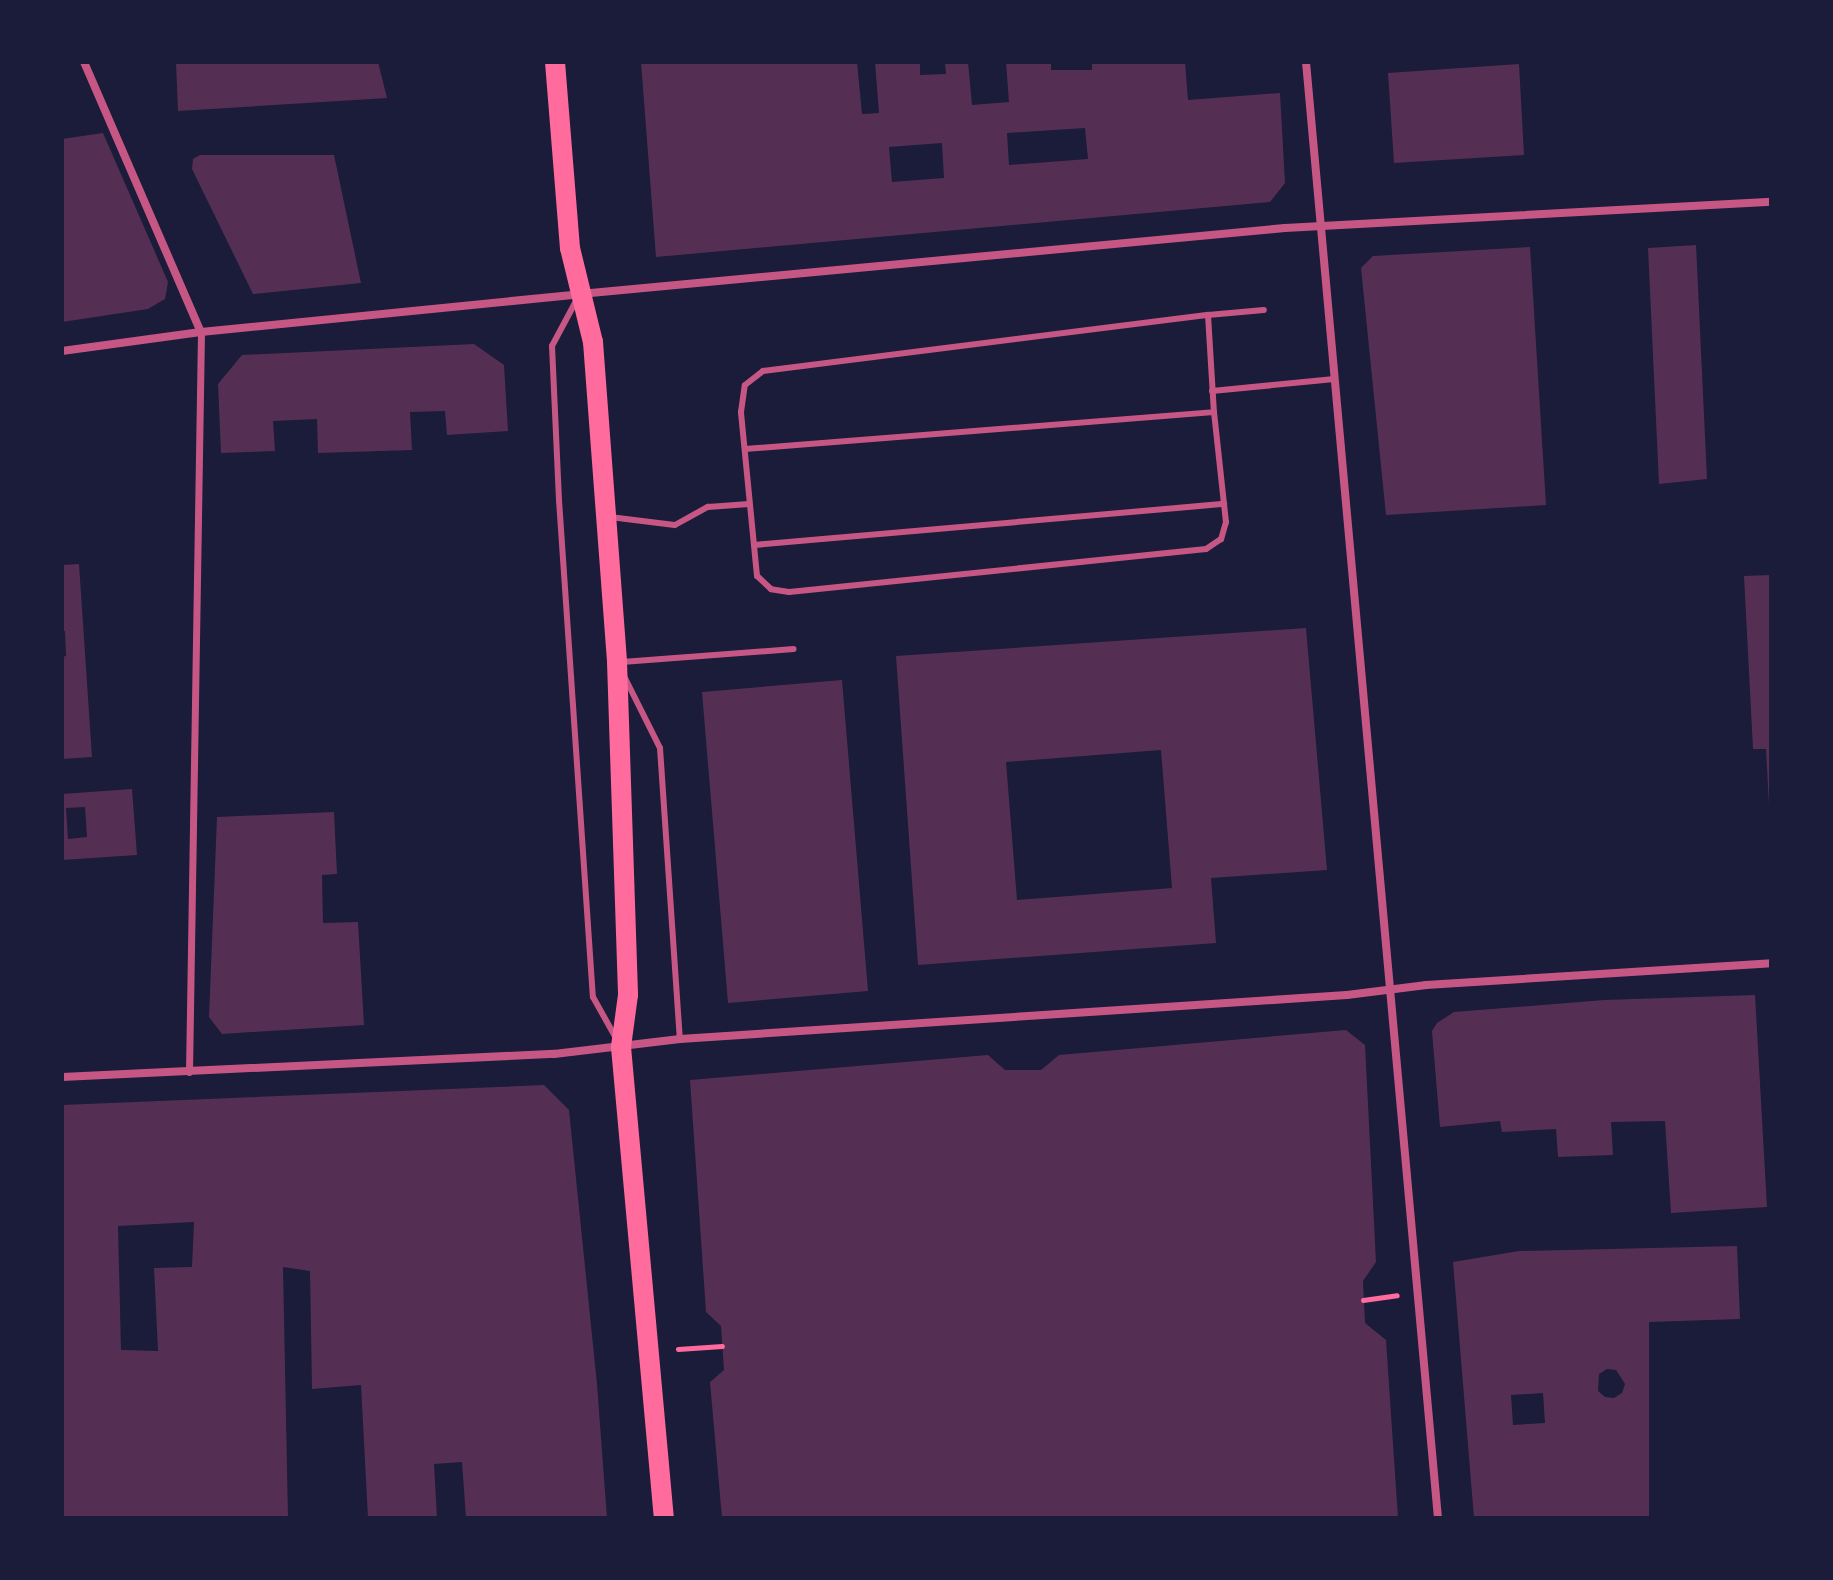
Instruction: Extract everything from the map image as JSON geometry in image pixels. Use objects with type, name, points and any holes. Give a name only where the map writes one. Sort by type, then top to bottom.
[{"type":"main road","points":[[555,62],[570,248],[593,342],[617,662],[628,995],[621,1047],[664,1518]]},
{"type":"street","points":[[84,62],[201,332],[189,1072]]},
{"type":"street","points":[[1306,62],[1393,989],[1438,1518]]},
{"type":"street","points":[[62,351],[201,332],[580,294],[1320,225],[1771,202]]},
{"type":"street","points":[[62,1077],[621,1047],[680,1039],[1347,995],[1393,989],[1771,963]]},
{"type":"lane","points":[[580,294],[552,346],[559,500],[593,997],[621,1047]]},
{"type":"lane","points":[[1208,315],[1212,391],[1226,522],[1221,539],[1206,549],[789,592],[771,589],[757,576],[741,412],[745,385],[763,371],[1208,315],[1264,310]]},
{"type":"lane","points":[[1212,391],[1334,379]]},
{"type":"lane","points":[[745,449],[1214,412]]},
{"type":"lane","points":[[606,517],[675,525],[708,507],[749,504]]},
{"type":"lane","points":[[754,545],[1224,504]]},
{"type":"lane","points":[[680,1039],[660,748],[617,662],[794,649]]},
{"type":"path","points":[[709,1347],[722,1346]]},
{"type":"building","points":[[176,62],[378,62],[387,98],[178,111]]},
{"type":"building","points":[[641,62],[857,62],[862,114],[879,113],[875,62],[920,62],[920,75],[946,74],[945,62],[968,62],[972,105],[1009,102],[1006,62],[1051,62],[1051,70],[1092,70],[1092,62],[1185,62],[1188,100],[1280,93],[1285,183],[1270,202],[656,257]],"holes":[[[1085,128],[1088,159],[1009,165],[1007,133]],[[942,143],[944,178],[892,182],[889,147]]]},
{"type":"building","points":[[1519,64],[1524,155],[1394,163],[1388,73]]},
{"type":"building","points":[[103,133],[168,282],[165,299],[148,309],[62,322],[62,139]]},
{"type":"building","points":[[200,155],[334,155],[361,283],[253,294],[192,169],[193,159]]},
{"type":"building","points":[[1696,245],[1707,479],[1659,484],[1648,248]]},
{"type":"building","points":[[1530,247],[1546,505],[1386,515],[1361,268],[1373,256]]},
{"type":"building","points":[[474,344],[504,365],[508,431],[447,435],[445,411],[410,412],[412,450],[318,453],[317,419],[273,421],[275,451],[221,453],[218,384],[242,355]]},
{"type":"building","points":[[79,564],[92,757],[62,759],[62,657],[66,656],[65,631],[62,631],[62,565]]},
{"type":"building","points":[[1771,575],[1769,805],[1766,749],[1753,749],[1744,576]]},
{"type":"building","points":[[1306,628],[1327,870],[1211,878],[1216,943],[918,965],[896,656]],"holes":[[[1161,750],[1172,888],[1017,900],[1006,762]]]},
{"type":"building","points":[[842,680],[868,991],[728,1003],[702,692]]},
{"type":"building","points":[[132,789],[137,855],[62,860],[62,794]],"holes":[[[85,807],[87,837],[68,839],[66,808]]]},
{"type":"building","points":[[334,812],[337,874],[322,875],[323,923],[358,922],[364,1025],[222,1034],[209,1017],[217,817]]},
{"type":"building","points":[[1755,995],[1767,1207],[1671,1213],[1665,1121],[1611,1122],[1613,1155],[1558,1157],[1556,1129],[1502,1132],[1500,1121],[1440,1127],[1432,1031],[1437,1023],[1454,1012],[1604,1000]]},
{"type":"building","points":[[1346,1030],[1365,1045],[1376,1262],[1363,1281],[1365,1323],[1386,1340],[1398,1518],[722,1518],[710,1382],[724,1370],[721,1326],[706,1312],[690,1080],[988,1055],[1005,1070],[1041,1070],[1059,1055]]},
{"type":"building","points":[[544,1085],[569,1110],[597,1384],[607,1518],[466,1518],[462,1462],[434,1464],[437,1518],[368,1518],[361,1385],[312,1389],[310,1271],[283,1267],[288,1518],[62,1518],[62,1105]],"holes":[[[194,1222],[192,1267],[154,1268],[158,1351],[121,1350],[118,1226]]]},
{"type":"building","points":[[1737,1246],[1740,1319],[1649,1322],[1649,1518],[1474,1518],[1453,1262],[1519,1251]],"holes":[[[1607,1369],[1616,1370],[1625,1384],[1622,1393],[1614,1398],[1605,1397],[1598,1391],[1599,1374]],[[1543,1393],[1545,1423],[1513,1425],[1511,1395]]]}]
